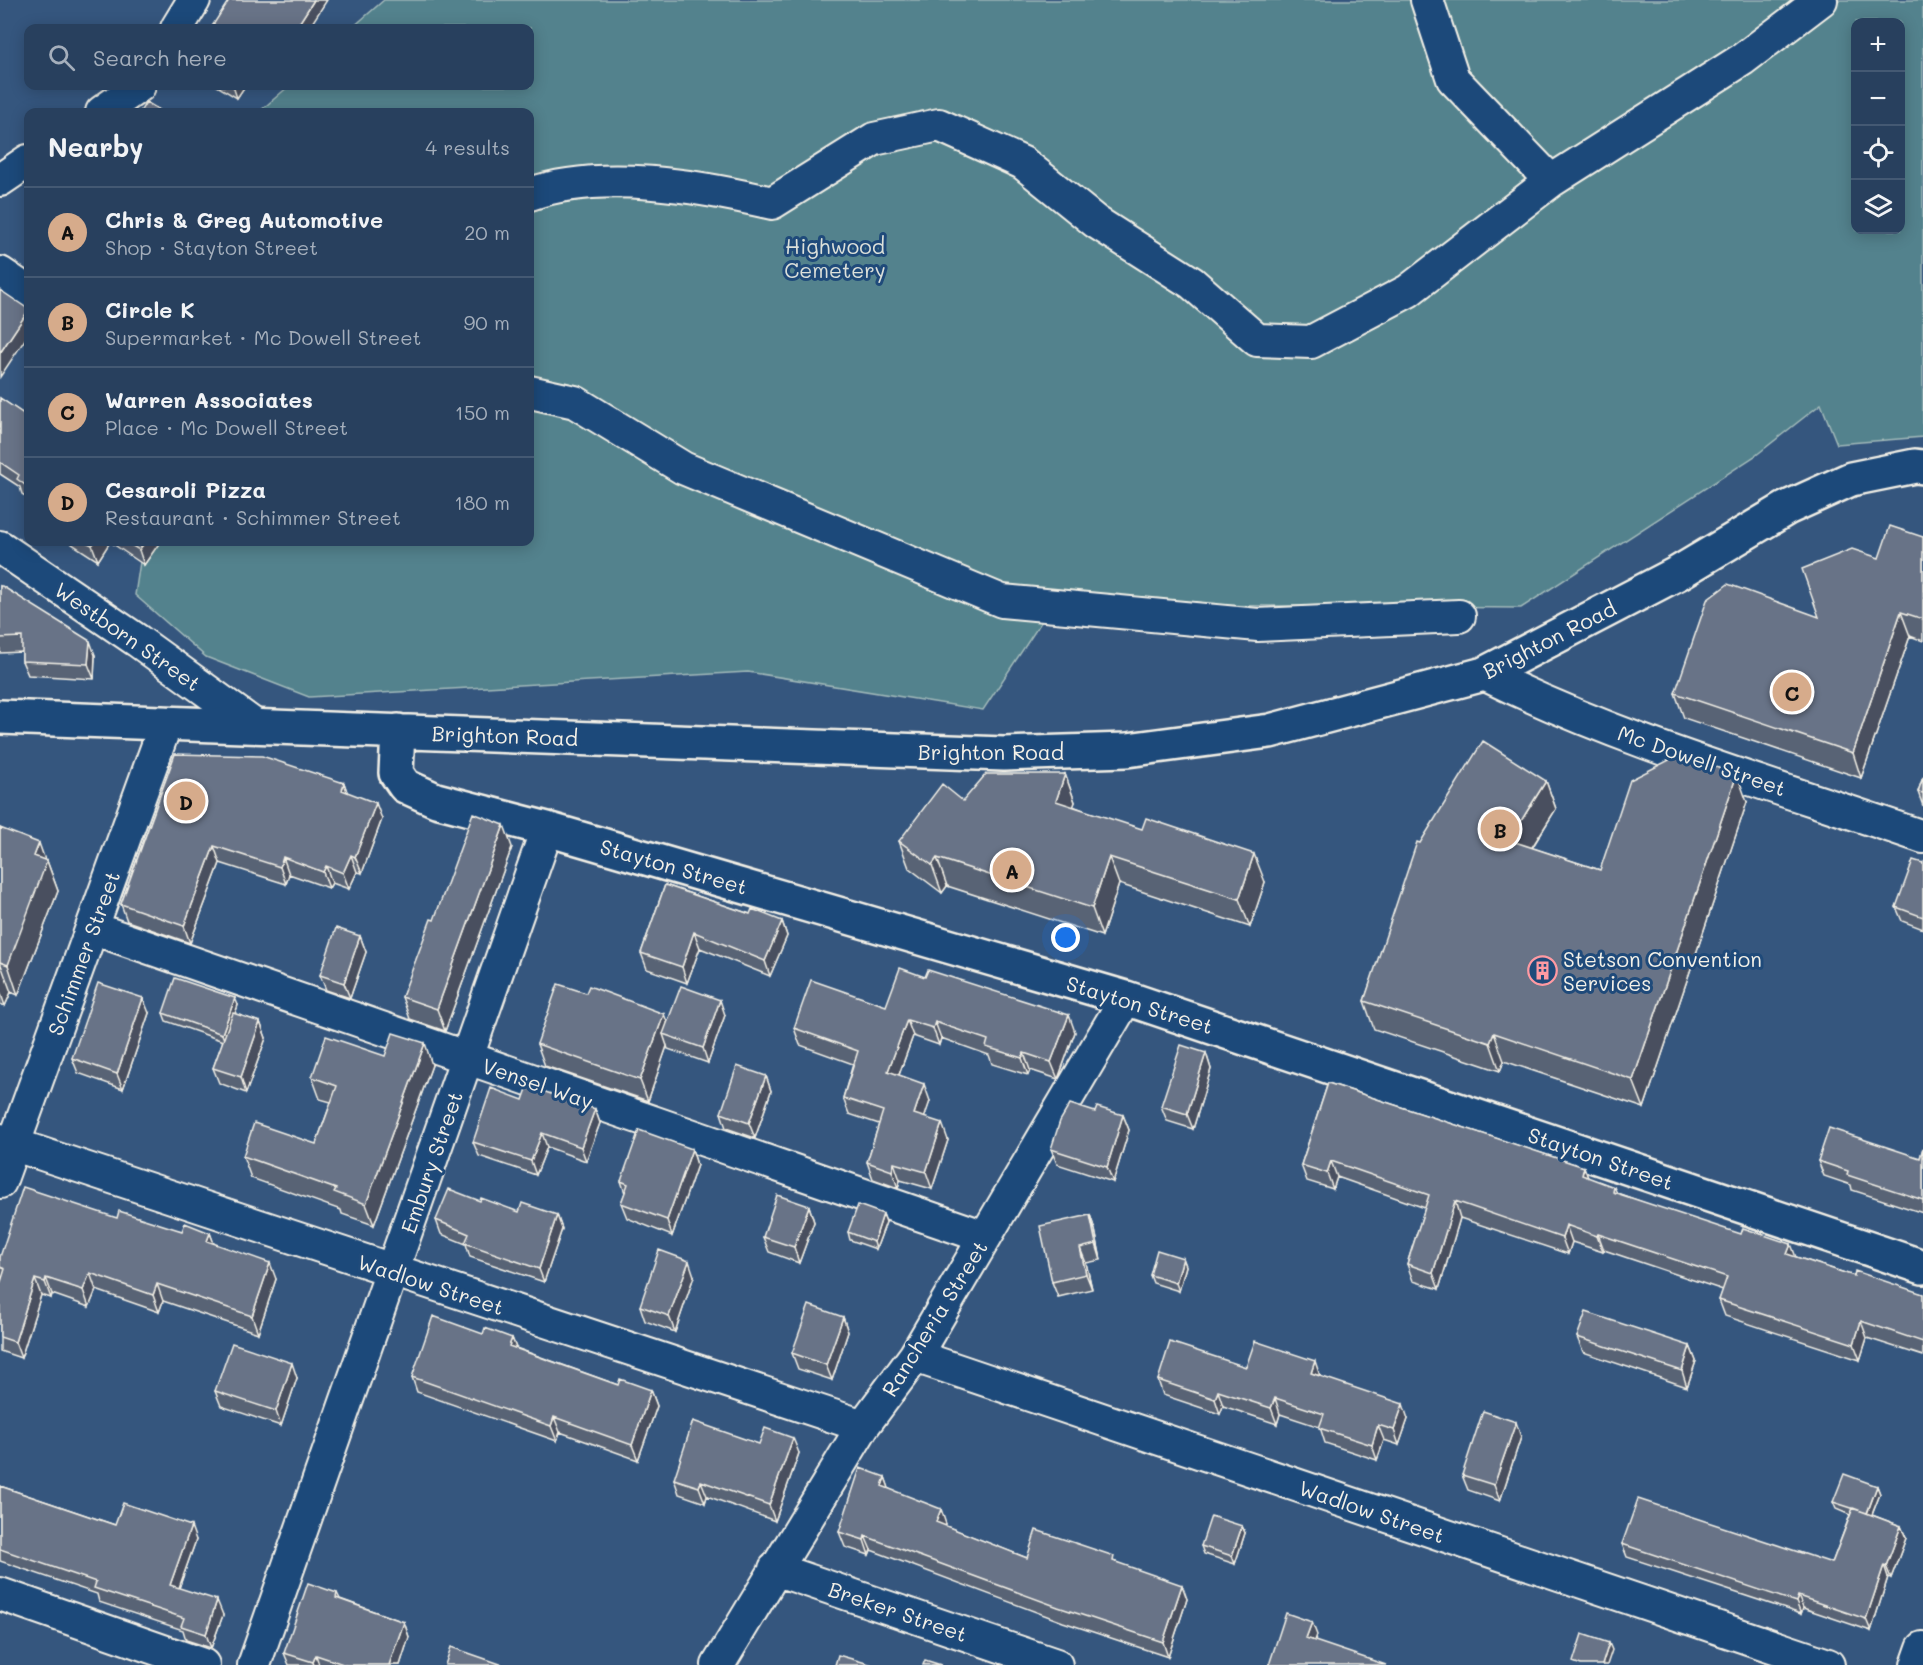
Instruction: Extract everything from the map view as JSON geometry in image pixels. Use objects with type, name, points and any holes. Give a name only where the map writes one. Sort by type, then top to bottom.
[{"type":"street","points":[[179,24],[194,0]]},
{"type":"street","points":[[1427,0],[1453,79],[1551,181]]},
{"type":"street","points":[[534,193],[556,185],[625,183],[715,190],[772,203],[873,139],[939,125],[1023,163],[1096,222],[1192,283],[1257,340],[1311,342],[1408,291],[1551,181],[1743,59],[1821,0]]},
{"type":"street","points":[[108,108],[133,90]]},
{"type":"street","points":[[0,180],[24,164]]},
{"type":"street","points":[[0,273],[24,289]]},
{"type":"street","points":[[534,393],[575,402],[683,468],[1002,601],[1258,626],[1459,616]]},
{"type":"street","name":"Brighton Road","points":[[0,717],[1004,754],[1127,750],[1270,731],[1484,674],[1678,573],[1787,508],[1851,479],[1916,466],[1923,467]]},
{"type":"street","name":"Westborn Street","points":[[0,547],[138,641],[254,725]]},
{"type":"street","name":"Mc Dowell Street","points":[[1484,674],[1535,699],[1647,742],[1923,837]]},
{"type":"street","name":"Schimmer Street","points":[[0,1182],[7,1142],[92,928],[166,723]]},
{"type":"street","name":"Stayton Street","points":[[398,731],[396,773],[405,786],[436,800],[547,829],[1126,998],[1923,1267]]},
{"type":"street","name":"Embury Street","points":[[254,1665],[547,829]]},
{"type":"street","name":"Vensel Way","points":[[92,928],[985,1237]]},
{"type":"street","name":"Rancheria Street","points":[[718,1665],[863,1426],[915,1356],[1126,998]]},
{"type":"street","name":"Wadlow Street","points":[[7,1142],[392,1272],[863,1426]]},
{"type":"street","name":"Wadlow Street","points":[[915,1356],[1828,1665]]},
{"type":"street","name":"Breker Street","points":[[775,1569],[1056,1665]]},
{"type":"street","points":[[0,1594],[203,1665]]},
{"type":"street","points":[[1917,1665],[1923,1648]]},
{"type":"green space","name":"Highwood Cemetery","points":[[384,0],[1923,0],[1923,437],[1837,444],[1821,404],[1755,456],[1521,608],[1053,604],[983,710],[748,672],[309,697],[206,657],[135,595],[142,546],[534,546],[534,108],[264,108],[284,90],[534,90],[534,24],[357,24]]},
{"type":"building","points":[[229,0],[314,0],[299,24],[214,24]]},
{"type":"building","points":[[146,102],[156,108],[142,108]]},
{"type":"building","points":[[0,290],[24,306],[24,317],[0,353]]},
{"type":"building","points":[[0,398],[24,414],[24,484],[17,479],[19,475],[0,462]]},
{"type":"building","points":[[1890,526],[1923,537],[1923,619],[1901,612],[1853,753],[1675,693],[1707,600],[1728,584],[1819,617],[1802,569],[1852,549],[1879,558]]},
{"type":"building","points":[[0,586],[90,641],[88,664],[22,661],[22,637],[0,638]]},
{"type":"building","name":"Stetson Convention Services","points":[[1483,741],[1546,781],[1509,840],[1600,870],[1630,780],[1679,755],[1737,774],[1633,1080],[1494,1033],[1490,1043],[1364,1001],[1417,842],[1420,843]]},
{"type":"building","points":[[175,754],[262,756],[344,783],[342,790],[376,803],[355,857],[351,855],[343,873],[326,866],[323,872],[283,857],[280,867],[214,846],[184,926],[121,904]]},
{"type":"building","points":[[986,774],[1065,774],[1056,801],[1142,829],[1146,818],[1254,854],[1239,899],[1109,857],[1092,908],[937,858],[932,865],[899,841],[942,784],[963,801]]},
{"type":"building","points":[[1923,777],[1923,793],[1918,792]]},
{"type":"building","points":[[473,813],[504,825],[437,1009],[402,997],[431,919],[434,920]]},
{"type":"building","points":[[0,828],[39,843],[34,856],[47,861],[8,965],[0,962]]},
{"type":"building","points":[[1913,860],[1923,863],[1923,917],[1896,907]]},
{"type":"building","points":[[665,885],[750,914],[752,909],[782,921],[765,961],[694,932],[682,967],[641,953]]},
{"type":"building","points":[[336,928],[360,936],[344,983],[320,975]]},
{"type":"building","points":[[900,968],[925,977],[928,970],[1069,1015],[1051,1062],[1024,1053],[1022,1058],[986,1047],[988,1040],[935,1022],[933,1028],[907,1020],[888,1071],[924,1084],[914,1114],[942,1123],[926,1172],[894,1163],[892,1171],[867,1162],[883,1111],[843,1098],[858,1051],[794,1028],[811,980],[886,1006]]},
{"type":"building","points":[[175,978],[235,998],[222,1034],[163,1013]]},
{"type":"building","points":[[98,983],[143,998],[117,1074],[72,1058]]},
{"type":"building","points":[[558,984],[586,993],[589,986],[664,1014],[640,1080],[537,1044]]},
{"type":"building","points":[[681,986],[720,1000],[703,1048],[663,1034]]},
{"type":"building","points":[[233,1013],[260,1022],[241,1077],[213,1068]]},
{"type":"building","points":[[393,1033],[425,1043],[366,1204],[334,1192],[336,1189],[243,1156],[254,1123],[316,1144],[337,1086],[312,1077],[326,1036],[385,1056]]},
{"type":"building","points":[[1181,1045],[1206,1053],[1187,1114],[1161,1106]]},
{"type":"building","points":[[737,1066],[766,1076],[749,1123],[721,1113]]},
{"type":"building","points":[[1328,1083],[1584,1167],[1582,1175],[1614,1187],[1613,1192],[1741,1234],[1743,1228],[1791,1244],[1787,1254],[1854,1276],[1855,1271],[1923,1294],[1923,1342],[1861,1321],[1854,1344],[1719,1300],[1727,1277],[1566,1225],[1562,1238],[1455,1201],[1433,1273],[1407,1264],[1429,1195],[1331,1161],[1327,1173],[1301,1165]]},
{"type":"building","points":[[528,1086],[595,1109],[581,1147],[542,1133],[531,1161],[473,1142],[491,1088],[523,1100]]},
{"type":"building","points":[[1070,1104],[1095,1112],[1097,1107],[1123,1115],[1107,1167],[1051,1149],[1060,1121]]},
{"type":"building","points":[[1829,1128],[1920,1158],[1923,1148],[1923,1200],[1847,1175],[1848,1171],[1818,1161]]},
{"type":"building","points":[[639,1130],[692,1149],[667,1220],[621,1203],[628,1184],[621,1181]]},
{"type":"building","points":[[23,1187],[117,1218],[119,1211],[182,1231],[185,1223],[210,1233],[207,1241],[270,1263],[252,1316],[157,1284],[153,1295],[90,1273],[83,1290],[46,1278],[45,1282],[35,1279],[15,1342],[0,1337],[0,1285],[5,1269],[0,1267],[0,1257]]},
{"type":"building","points":[[449,1189],[519,1212],[522,1203],[557,1215],[539,1269],[465,1243],[469,1234],[436,1220]]},
{"type":"building","points":[[777,1195],[809,1206],[794,1247],[763,1237]]},
{"type":"building","points":[[858,1205],[883,1214],[874,1242],[848,1232]]},
{"type":"building","points":[[1090,1215],[1096,1244],[1080,1248],[1086,1274],[1052,1282],[1040,1226]]},
{"type":"building","points":[[659,1250],[689,1261],[669,1316],[640,1306]]},
{"type":"building","points":[[1157,1250],[1183,1258],[1176,1283],[1150,1275]]},
{"type":"building","points":[[809,1305],[843,1317],[826,1365],[792,1353]]},
{"type":"building","points":[[1586,1312],[1690,1346],[1682,1371],[1577,1337]]},
{"type":"building","points":[[433,1316],[483,1334],[485,1328],[512,1338],[509,1346],[618,1385],[620,1379],[651,1390],[632,1445],[554,1417],[551,1426],[412,1377]]},
{"type":"building","points":[[1255,1341],[1315,1361],[1311,1373],[1403,1404],[1394,1430],[1378,1425],[1372,1445],[1319,1428],[1324,1414],[1275,1398],[1271,1408],[1218,1391],[1215,1399],[1158,1380],[1170,1342],[1246,1367]]},
{"type":"building","points":[[232,1343],[292,1363],[276,1411],[215,1391]]},
{"type":"building","points":[[1483,1411],[1516,1422],[1494,1485],[1462,1475]]},
{"type":"building","points":[[693,1421],[759,1444],[765,1428],[793,1438],[769,1505],[701,1481],[699,1487],[674,1479]]},
{"type":"building","points":[[860,1468],[885,1477],[882,1486],[941,1509],[936,1522],[1027,1558],[1036,1530],[1114,1556],[1113,1561],[1182,1585],[1163,1642],[1058,1607],[865,1536],[864,1540],[839,1532]]},
{"type":"building","points":[[1844,1474],[1877,1486],[1867,1513],[1833,1502]]},
{"type":"building","points":[[0,1486],[115,1525],[123,1503],[191,1526],[170,1585],[217,1600],[206,1634],[181,1626],[184,1618],[94,1588],[96,1582],[0,1549]]},
{"type":"building","points":[[1638,1499],[1832,1563],[1853,1508],[1901,1526],[1886,1566],[1884,1565],[1866,1619],[1798,1596],[1796,1602],[1622,1544]]},
{"type":"building","points":[[1211,1516],[1242,1526],[1232,1556],[1201,1546]]},
{"type":"building","points":[[308,1583],[337,1593],[336,1598],[404,1622],[389,1665],[346,1665],[316,1655],[313,1662],[284,1653]]},
{"type":"building","points":[[1286,1613],[1312,1622],[1306,1638],[1386,1665],[1269,1665]]},
{"type":"building","points":[[1582,1634],[1609,1643],[1602,1665],[1581,1665],[1573,1662]]},
{"type":"building","points":[[451,1647],[503,1665],[445,1665]]},
{"type":"building","points":[[838,1655],[873,1665],[835,1665]]},
{"type":"building","points":[[925,1660],[941,1665],[923,1665]]},
{"type":"place","name":"Warren Associates","points":[[1792,692]]},
{"type":"place","name":"Cesaroli Pizza","points":[[186,801]]},
{"type":"place","name":"Circle K","points":[[1500,829]]},
{"type":"place","name":"Chris & Greg Automotive","points":[[1012,870]]},
{"type":"place","name":"Stetson Convention Services","points":[[1542,970]]}]
